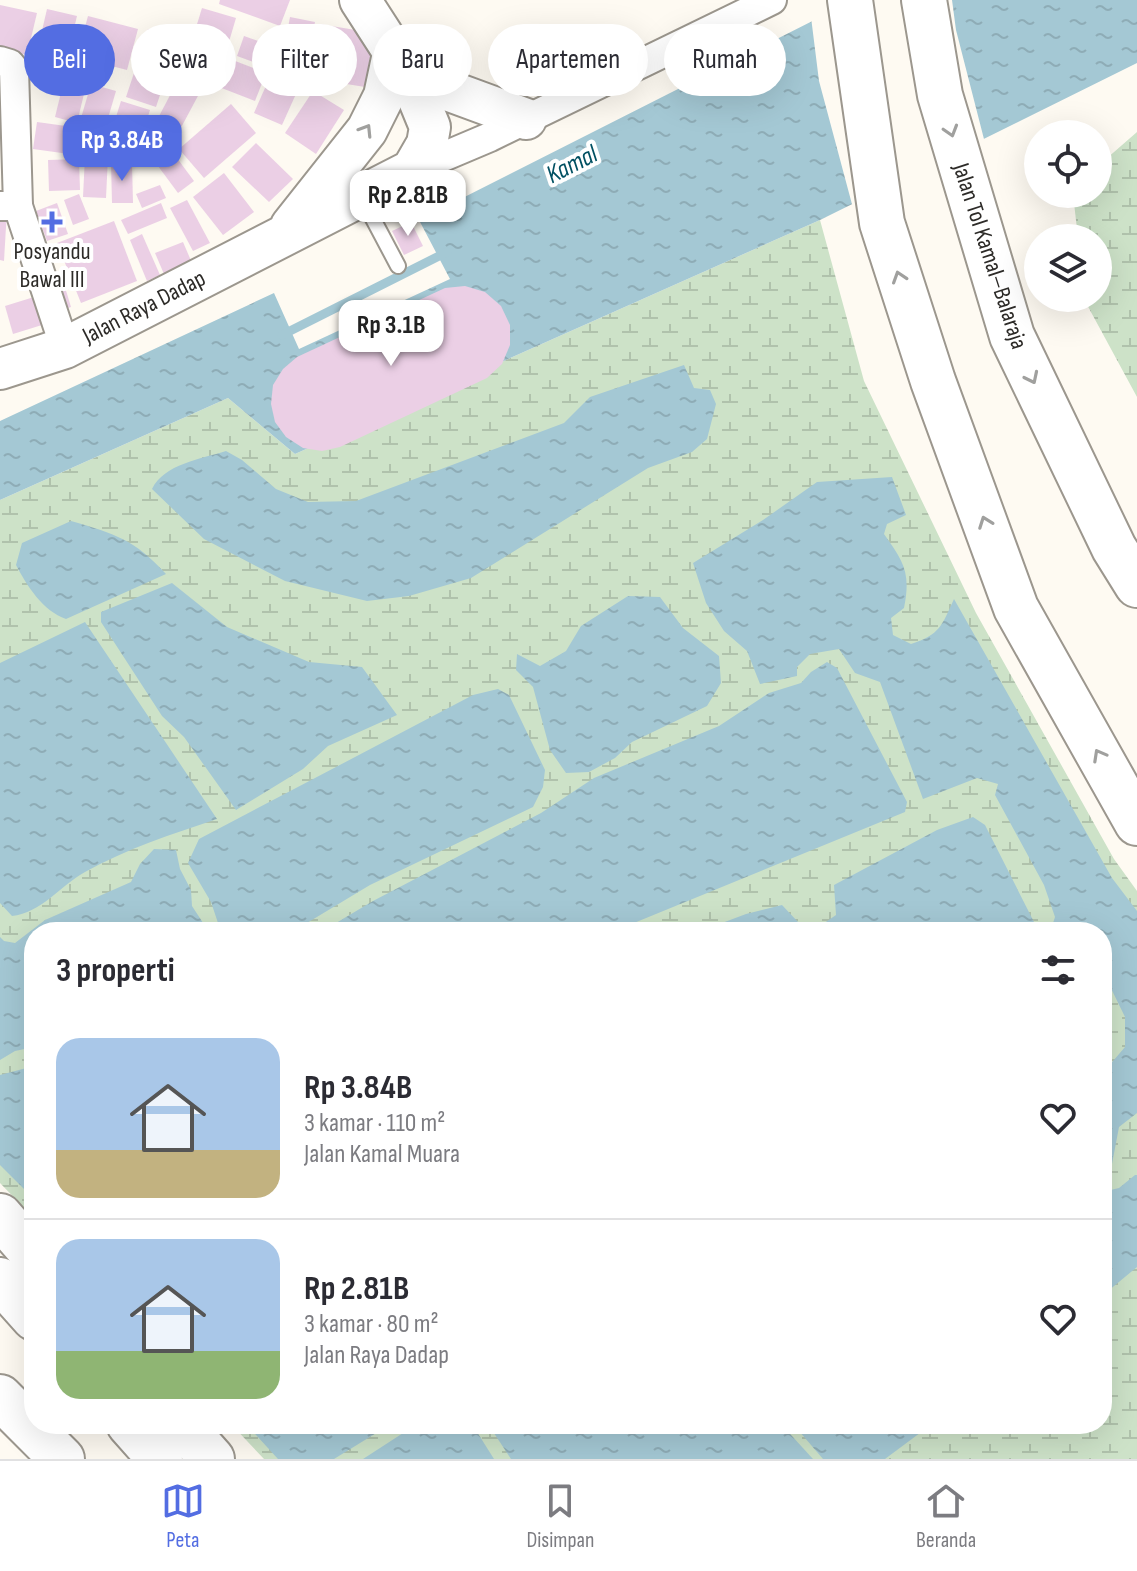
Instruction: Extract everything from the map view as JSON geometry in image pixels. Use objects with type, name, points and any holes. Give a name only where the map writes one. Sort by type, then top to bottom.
[{"type":"highway","points":[[850,0],[882,223],[933,381],[1016,608],[1137,823]]},
{"type":"highway","name":"Jalan Tol Kamal–Balaraja","points":[[924,0],[940,95],[1012,336],[1114,548],[1137,585]]},
{"type":"highway","points":[[0,1216],[24,1244]]},
{"type":"highway","points":[[0,1280],[24,1307]]},
{"type":"highway","points":[[0,1397],[24,1421]]},
{"type":"highway","points":[[0,1420],[32,1459]]},
{"type":"highway","points":[[37,1434],[62,1459]]},
{"type":"highway","points":[[138,1434],[160,1459]]},
{"type":"highway","points":[[190,1434],[212,1459]]},
{"type":"main road","points":[[360,0],[376,24]]},
{"type":"main road","points":[[472,94],[526,119]]},
{"type":"main road","name":"Jalan Raya Dadap","points":[[284,235],[367,130],[384,96]]},
{"type":"main road","points":[[412,170],[427,144],[430,127],[417,96]]},
{"type":"main road","name":"Jalan Raya Dadap","points":[[0,369],[65,348],[412,170]]},
{"type":"street","points":[[412,170],[526,119],[772,0]]},
{"type":"street","points":[[0,61],[14,69],[14,215],[65,348]]},
{"type":"lane","points":[[362,198],[398,266]]},
{"type":"green space","points":[[1137,132],[1137,397],[1091,312],[1112,312],[1112,224],[1076,224],[1075,208],[1112,208],[1112,154]]},
{"type":"green space","points":[[820,220],[864,381],[976,613],[1114,859],[1137,891],[1137,1459],[264,1459],[240,1434],[1112,1434],[1112,922],[24,922],[24,1208],[0,1183],[0,500],[228,398],[295,454]]},
{"type":"water","points":[[854,0],[1137,0],[1137,63],[820,220],[295,454],[228,398],[0,500],[0,421],[274,293],[299,349],[450,279],[419,220],[664,96],[786,96],[786,34]]},
{"type":"water","points":[[684,365],[694,388],[710,390],[716,404],[707,439],[692,452],[648,468],[471,578],[409,596],[367,601],[285,581],[204,539],[152,489],[174,468],[226,451],[242,460],[276,489],[308,502],[356,501],[564,423],[590,397]]},
{"type":"water","points":[[892,477],[906,515],[887,524],[884,534],[901,560],[907,586],[904,608],[891,618],[893,635],[911,644],[928,637],[943,622],[954,599],[1112,878],[1137,911],[1137,1113],[1119,1127],[1112,1164],[1112,1062],[1125,1047],[1125,1017],[1112,990],[1112,922],[1053,922],[1055,917],[1044,885],[995,795],[998,784],[977,778],[923,799],[880,682],[855,673],[839,649],[810,654],[797,667],[797,676],[760,684],[747,651],[724,631],[706,603],[693,563],[817,482]]},
{"type":"water","points":[[71,521],[123,539],[166,574],[66,619],[58,615],[36,597],[16,565],[22,543]]},
{"type":"water","points":[[172,583],[227,627],[309,662],[362,667],[397,715],[328,746],[303,769],[236,810],[184,737],[162,716],[101,622],[101,612]]},
{"type":"water","points":[[628,596],[660,597],[683,628],[719,656],[721,683],[707,706],[632,742],[615,758],[589,772],[566,773],[550,750],[533,687],[516,670],[517,654],[540,666],[566,651],[581,626]]},
{"type":"water","points":[[85,622],[217,819],[117,856],[85,872],[32,910],[12,916],[0,903],[0,663]]},
{"type":"water","points":[[827,662],[837,668],[907,802],[905,812],[636,922],[338,922],[541,813],[594,778],[719,726],[769,693],[801,683]]},
{"type":"water","points":[[498,689],[509,695],[545,770],[543,787],[533,807],[370,885],[309,922],[218,922],[211,902],[188,863],[199,839],[473,695]]},
{"type":"water","points":[[973,817],[985,825],[1034,922],[826,922],[836,915],[834,885],[937,830]]},
{"type":"water","points":[[154,849],[176,850],[180,869],[191,890],[192,906],[202,922],[42,922],[131,882],[140,864]]},
{"type":"water","points":[[782,905],[798,922],[725,922],[746,914]]},
{"type":"water","points":[[24,936],[24,1049],[0,1060],[0,937],[15,943]]},
{"type":"water","points":[[24,1069],[24,1189],[0,1165],[0,1075]]},
{"type":"water","points":[[1137,1175],[1137,1267],[1112,1288],[1112,1190]]},
{"type":"water","points":[[255,1434],[375,1434],[334,1459],[278,1459]]},
{"type":"water","points":[[402,1434],[478,1434],[494,1459],[363,1459]]},
{"type":"water","points":[[495,1434],[790,1434],[813,1459],[511,1459]]},
{"type":"water","points":[[802,1434],[919,1434],[885,1459],[823,1459]]},
{"type":"pier","points":[[845,0],[952,0],[956,30],[985,143],[853,208],[819,81],[811,17]]},
{"type":"building","points":[[220,0],[290,0],[281,24],[219,4]]},
{"type":"building","points":[[0,5],[37,13],[34,24],[24,24],[24,54],[0,49]]},
{"type":"building","points":[[202,8],[236,18],[234,24],[197,24]]},
{"type":"building","points":[[47,9],[77,16],[75,24],[44,24]]},
{"type":"building","points":[[88,16],[131,27],[131,55],[127,70],[115,67],[115,24],[86,24]]},
{"type":"building","points":[[290,17],[315,22],[315,24],[289,24]]},
{"type":"building","points":[[357,30],[373,33],[365,87],[357,86]]},
{"type":"building","points":[[244,36],[252,39],[252,62],[237,56]]},
{"type":"building","points":[[236,61],[252,68],[252,96],[257,96],[255,101],[236,94]]},
{"type":"building","points":[[131,82],[131,96],[160,96],[156,107],[126,97]]},
{"type":"building","points":[[60,96],[84,96],[77,123],[55,117]]},
{"type":"building","points":[[87,96],[115,96],[101,142],[76,135]]},
{"type":"building","points":[[170,96],[198,96],[169,150],[147,139]]},
{"type":"building","points":[[261,96],[295,96],[282,125],[254,113]]},
{"type":"building","points":[[310,96],[321,96],[344,110],[316,154],[285,133]]},
{"type":"building","points":[[121,101],[150,110],[136,155],[107,146]]},
{"type":"building","points":[[231,104],[256,133],[204,178],[179,149]]},
{"type":"building","points":[[37,122],[73,127],[69,154],[33,149]]},
{"type":"building","points":[[256,143],[293,179],[269,202],[232,167]]},
{"type":"building","points":[[174,154],[194,181],[178,193],[158,166]]},
{"type":"building","points":[[85,156],[108,157],[106,198],[83,197]]},
{"type":"building","points":[[79,159],[80,190],[49,191],[48,160]]},
{"type":"building","points":[[111,163],[132,163],[133,203],[112,203]]},
{"type":"building","points":[[224,173],[254,212],[223,235],[193,197]]},
{"type":"building","points":[[160,185],[166,198],[142,208],[136,194]]},
{"type":"building","points":[[79,194],[89,219],[73,225],[64,200]]},
{"type":"building","points":[[187,200],[210,243],[193,251],[170,208]]},
{"type":"building","name":"Posyandu Bawal III","points":[[57,203],[68,234],[47,241],[36,211]]},
{"type":"building","points":[[161,203],[167,218],[128,234],[121,220]]},
{"type":"building","points":[[0,210],[7,210],[4,261],[0,260]]},
{"type":"building","points":[[114,221],[137,281],[81,303],[57,243]]},
{"type":"building","points":[[411,222],[423,246],[404,255],[392,231]]},
{"type":"building","points":[[142,234],[160,275],[147,281],[130,240]]},
{"type":"building","points":[[183,242],[192,263],[164,274],[155,253]]},
{"type":"building","points":[[61,274],[71,307],[55,312],[44,280]]},
{"type":"building","points":[[465,286],[485,292],[501,306],[510,325],[510,345],[502,364],[487,378],[340,447],[322,451],[303,448],[286,437],[275,422],[271,404],[273,385],[283,369],[297,357],[445,288]]},
{"type":"building","points":[[34,297],[42,325],[13,334],[5,306]]},
{"type":"waterway","name":"Kamal","points":[[282,335],[447,252]]},
{"type":"place","name":"Posyandu Bawal III","points":[[52,222]]}]
